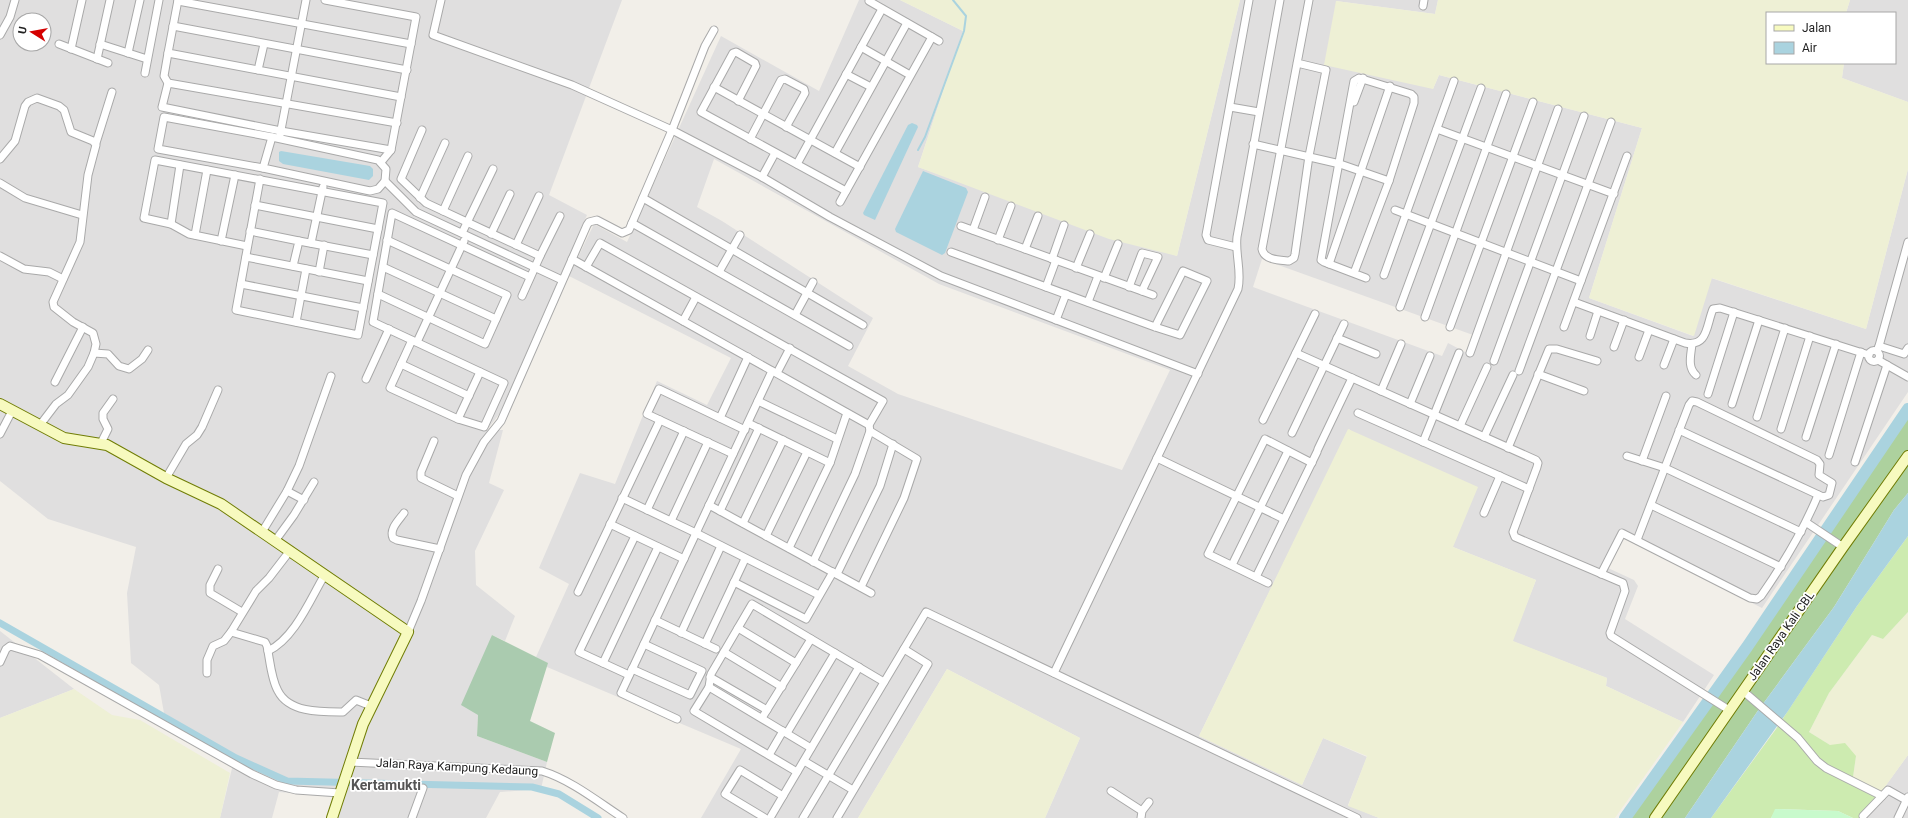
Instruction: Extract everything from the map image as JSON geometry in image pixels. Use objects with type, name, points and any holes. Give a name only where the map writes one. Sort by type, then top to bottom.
[{"type":"main road","points":[[0,404],[64,438],[101,443],[166,478],[221,504],[274,542],[408,632],[371,706],[350,762],[332,818]]},
{"type":"main road","name":"Jalan Raya Kali CBL","points":[[1656,818],[1729,710],[1908,456]]},
{"type":"street","points":[[0,35],[10,17],[15,0]]},
{"type":"street","points":[[71,49],[82,0]]},
{"type":"street","points":[[97,59],[110,0]]},
{"type":"street","points":[[128,53],[140,0]]},
{"type":"street","points":[[145,72],[159,0]]},
{"type":"street","points":[[263,168],[276,138],[281,131],[306,0]]},
{"type":"street","points":[[325,0],[416,17],[391,150],[381,162]]},
{"type":"street","points":[[441,0],[433,35],[572,85],[672,130],[762,177],[830,217],[940,276],[1198,374]]},
{"type":"street","points":[[1236,247],[1212,242],[1208,240],[1206,235],[1249,0]]},
{"type":"street","points":[[1054,673],[1238,289],[1239,277],[1236,247],[1253,144],[1280,0]]},
{"type":"street","points":[[1297,62],[1326,70],[1309,156],[1294,258],[1289,261],[1266,257],[1262,254],[1262,249],[1282,149],[1297,62],[1309,0]]},
{"type":"street","points":[[397,123],[168,82],[164,76],[168,52],[178,1],[411,44]]},
{"type":"street","points":[[869,1],[939,41]]},
{"type":"street","points":[[797,164],[882,9]]},
{"type":"street","points":[[835,153],[907,22]]},
{"type":"street","points":[[173,26],[406,70]]},
{"type":"street","points":[[408,632],[440,549],[466,475],[484,442],[501,421],[588,222],[597,220],[624,233],[628,230],[672,130],[705,46],[714,30]]},
{"type":"street","points":[[840,202],[932,36]]},
{"type":"street","points":[[59,44],[108,64]]},
{"type":"street","points":[[100,44],[148,59]]},
{"type":"street","points":[[258,70],[264,44]]},
{"type":"street","points":[[861,47],[910,75]]},
{"type":"street","points":[[168,52],[401,97]]},
{"type":"street","points":[[738,100],[756,66],[755,63],[736,52],[733,53],[701,112],[846,191]]},
{"type":"street","points":[[846,74],[871,87]]},
{"type":"street","points":[[1354,273],[1389,181],[1414,103],[1414,97],[1411,94],[1363,78],[1357,78],[1354,82],[1321,261],[1366,278]]},
{"type":"street","points":[[750,139],[781,80],[784,79],[804,89],[805,94],[786,127]]},
{"type":"street","points":[[1384,275],[1454,81]]},
{"type":"street","points":[[168,82],[162,107],[281,131],[391,150]]},
{"type":"street","points":[[1329,264],[1390,86]]},
{"type":"street","points":[[714,88],[860,167]]},
{"type":"street","points":[[1400,307],[1481,88]]},
{"type":"street","points":[[40,425],[56,404],[68,395],[75,386],[88,367],[94,353],[96,338],[93,333],[82,327],[53,305],[53,302],[80,242],[82,215],[88,175],[96,143],[112,92]]},
{"type":"street","points":[[1426,317],[1506,94]]},
{"type":"street","points":[[0,159],[15,141],[25,106],[28,102],[37,98],[58,106],[64,110],[71,132],[96,143]]},
{"type":"street","points":[[1450,327],[1533,102]]},
{"type":"street","points":[[1230,107],[1259,112]]},
{"type":"street","points":[[1470,353],[1558,109]]},
{"type":"street","points":[[1494,361],[1584,116]]},
{"type":"street","points":[[164,117],[276,138],[378,160],[386,169],[386,181],[378,190],[370,191],[263,168],[158,150],[164,117]]},
{"type":"street","points":[[1484,437],[1516,373],[1556,271],[1611,122]]},
{"type":"street","points":[[1437,129],[1614,194]]},
{"type":"street","points":[[422,130],[401,179],[420,198],[443,211],[540,256]]},
{"type":"street","points":[[420,198],[445,143]]},
{"type":"street","points":[[1253,144],[1282,149],[1340,164],[1389,181]]},
{"type":"street","points":[[762,177],[775,153]]},
{"type":"street","points":[[443,211],[468,156]]},
{"type":"street","points":[[1564,327],[1627,156]]},
{"type":"street","points":[[247,246],[189,234],[171,224],[144,218],[155,160],[260,179],[383,203],[358,335],[236,310],[260,179]]},
{"type":"street","points":[[171,224],[180,165]]},
{"type":"street","points":[[493,169],[467,222],[462,244],[440,293],[415,341],[401,364],[390,388],[458,419],[484,427],[504,383],[415,341],[373,322],[392,213],[462,244],[530,277]]},
{"type":"street","points":[[195,235],[207,170]]},
{"type":"street","points":[[221,241],[235,175]]},
{"type":"street","points":[[386,181],[416,212],[562,280]]},
{"type":"street","points":[[311,243],[324,182]]},
{"type":"street","points":[[0,183],[25,198],[82,215]]},
{"type":"street","points":[[491,234],[510,194]]},
{"type":"street","points":[[516,245],[539,196]]},
{"type":"street","points":[[973,230],[985,197]]},
{"type":"street","points":[[642,198],[863,325]]},
{"type":"street","points":[[255,205],[378,229]]},
{"type":"street","points":[[998,240],[1011,206]]},
{"type":"street","points":[[1395,210],[1581,281]]},
{"type":"street","points":[[522,296],[560,216]]},
{"type":"street","points":[[1025,249],[1038,216]]},
{"type":"street","points":[[632,223],[849,346]]},
{"type":"street","points":[[1046,287],[1064,225]]},
{"type":"street","points":[[961,226],[1153,295]]},
{"type":"street","points":[[250,231],[373,255]]},
{"type":"street","points":[[1076,268],[1090,234]]},
{"type":"street","points":[[719,272],[740,235]]},
{"type":"street","points":[[378,294],[485,344],[507,295],[451,268],[387,240]]},
{"type":"street","points":[[293,266],[299,241]]},
{"type":"street","points":[[1878,360],[1880,355],[1878,348],[1908,242]]},
{"type":"street","points":[[586,267],[600,243],[884,401],[869,428],[856,474],[814,562]]},
{"type":"street","points":[[1088,302],[1118,244]]},
{"type":"street","points":[[319,272],[324,246]]},
{"type":"street","points":[[951,252],[1046,287],[1180,335],[1207,281],[1183,271],[1155,326]]},
{"type":"street","points":[[1129,287],[1142,253],[1158,257],[1142,291]]},
{"type":"street","points":[[0,256],[24,269],[49,272],[63,279]]},
{"type":"street","points":[[246,257],[368,281]]},
{"type":"street","points":[[572,259],[847,413],[917,459],[904,498],[861,587]]},
{"type":"street","points":[[383,267],[496,319]]},
{"type":"street","points":[[296,322],[306,269]]},
{"type":"street","points":[[795,315],[814,282]]},
{"type":"street","points":[[241,284],[363,308]]},
{"type":"street","points":[[1056,320],[1066,294]]},
{"type":"street","points":[[683,321],[696,297]]},
{"type":"street","points":[[1574,302],[1649,330],[1692,344],[1699,342],[1704,338],[1713,309],[1720,308],[1861,352],[1869,355],[1871,360],[1878,360],[1908,378]]},
{"type":"street","points":[[1590,336],[1598,311]]},
{"type":"street","points":[[1708,394],[1734,312]]},
{"type":"street","points":[[1263,420],[1315,314]]},
{"type":"street","points":[[1614,347],[1624,320]]},
{"type":"street","points":[[1732,404],[1759,320]]},
{"type":"street","points":[[1292,433],[1344,324]]},
{"type":"street","points":[[55,382],[82,327]]},
{"type":"street","points":[[1757,417],[1785,328]]},
{"type":"street","points":[[366,379],[389,329]]},
{"type":"street","points":[[1640,357],[1649,330]]},
{"type":"street","points":[[1781,429],[1810,336]]},
{"type":"street","points":[[1337,338],[1376,354]]},
{"type":"street","points":[[1664,365],[1674,338]]},
{"type":"street","points":[[1382,391],[1401,344]]},
{"type":"street","points":[[1692,344],[1690,367],[1696,375]]},
{"type":"street","points":[[1806,438],[1836,344]]},
{"type":"street","points":[[677,719],[621,693],[758,401],[774,372],[790,348]]},
{"type":"street","points":[[1508,448],[1550,348],[1597,361]]},
{"type":"street","points":[[1869,355],[1872,351],[1878,348],[1904,354],[1908,348]]},
{"type":"street","points":[[94,353],[108,354],[120,366],[129,369],[137,364],[148,350]]},
{"type":"street","points":[[1423,442],[1459,352]]},
{"type":"street","points":[[1829,455],[1861,352]]},
{"type":"street","points":[[1296,353],[1536,460],[1538,463],[1513,532],[1515,537],[1623,583],[1625,590],[1610,633],[1611,636],[1729,710]]},
{"type":"street","points":[[1410,404],[1430,356]]},
{"type":"street","points":[[720,418],[748,357]]},
{"type":"street","points":[[401,364],[469,396]]},
{"type":"street","points":[[1855,462],[1887,365]]},
{"type":"street","points":[[1460,426],[1487,367]]},
{"type":"street","points":[[458,419],[480,372]]},
{"type":"street","points":[[1538,374],[1584,391]]},
{"type":"street","points":[[262,532],[287,491],[299,466],[331,376]]},
{"type":"street","points":[[1256,577],[1352,378]]},
{"type":"street","points":[[733,454],[647,414],[659,389],[720,418],[758,428],[830,463]]},
{"type":"street","points":[[166,478],[186,444],[202,427],[218,390]]},
{"type":"street","points":[[1642,461],[1666,396]]},
{"type":"street","points":[[101,443],[108,429],[103,419],[103,413],[113,399]]},
{"type":"street","points":[[758,401],[837,439]]},
{"type":"street","points":[[1637,540],[1650,505],[1665,468],[1679,430],[1690,402],[1697,402],[1817,460],[1820,464],[1819,475],[1832,484],[1829,495],[1824,498],[1679,430]]},
{"type":"street","points":[[0,434],[12,410]]},
{"type":"street","points":[[789,548],[830,463],[847,413]]},
{"type":"street","points":[[1358,413],[1529,489]]},
{"type":"street","points":[[578,592],[660,420]]},
{"type":"street","points":[[720,511],[758,428]]},
{"type":"street","points":[[647,510],[684,431]]},
{"type":"street","points":[[1268,583],[1208,554],[1265,439],[1312,463]]},
{"type":"street","points":[[743,523],[783,440]]},
{"type":"street","points":[[434,441],[421,472],[421,478],[458,496]]},
{"type":"street","points":[[671,521],[708,442]]},
{"type":"street","points":[[734,582],[806,619],[819,595],[835,573],[880,486],[893,444]]},
{"type":"street","points":[[1232,565],[1288,451]]},
{"type":"street","points":[[766,536],[807,452]]},
{"type":"street","points":[[1627,456],[1665,468],[1801,532]]},
{"type":"street","points":[[1157,458],[1284,520]]},
{"type":"street","points":[[1484,513],[1500,476]]},
{"type":"street","points":[[274,542],[304,500],[314,482]]},
{"type":"street","points":[[287,491],[304,500]]},
{"type":"street","points":[[1601,574],[1621,533],[1754,599],[1761,596],[1782,567],[1807,523],[1818,495]]},
{"type":"street","points":[[622,498],[696,533],[819,595]]},
{"type":"street","points":[[709,505],[872,593]]},
{"type":"street","points":[[1650,505],[1782,567]]},
{"type":"street","points":[[404,513],[393,528],[391,534],[393,538],[440,549]]},
{"type":"street","points":[[1807,523],[1843,547]]},
{"type":"street","points":[[610,524],[684,559]]},
{"type":"street","points":[[635,536],[580,652],[603,663],[690,695],[702,672],[644,644]]},
{"type":"street","points":[[681,633],[721,546]]},
{"type":"street","points":[[603,663],[658,547]]},
{"type":"street","points":[[208,673],[207,660],[210,650],[213,646],[224,641],[256,591],[269,578],[289,552]]},
{"type":"street","points":[[705,644],[745,559]]},
{"type":"street","points":[[218,569],[210,585],[210,593],[242,612]]},
{"type":"street","points":[[268,651],[280,644],[291,633],[324,576]]},
{"type":"street","points":[[797,772],[694,711],[709,687],[710,677],[752,604],[884,682]]},
{"type":"street","points":[[804,818],[926,612],[1357,818]]},
{"type":"street","points":[[655,620],[716,649]]},
{"type":"street","points":[[738,628],[796,663]]},
{"type":"street","points":[[231,632],[260,639],[265,642],[278,691],[285,699],[297,707],[343,712],[356,700],[371,706]]},
{"type":"street","points":[[762,718],[811,639]]},
{"type":"street","points":[[0,662],[2,651],[10,646],[40,655],[252,774],[276,785],[296,790],[343,785]]},
{"type":"street","points":[[837,818],[928,664],[904,649]]},
{"type":"street","points":[[724,652],[782,687]]},
{"type":"street","points":[[769,755],[835,654]]},
{"type":"street","points":[[770,818],[859,667]]},
{"type":"street","points":[[710,677],[767,710]]},
{"type":"street","points":[[709,687],[811,748]]},
{"type":"street","points":[[1743,691],[1798,738],[1817,761],[1826,768],[1882,796]]},
{"type":"street","points":[[804,761],[854,790]]},
{"type":"street","name":"Jalan Raya Kampung Kedaung","points":[[350,762],[542,771],[553,775],[623,818]]},
{"type":"street","points":[[765,818],[725,794],[740,770],[783,796]]},
{"type":"street","points":[[412,818],[422,788]]},
{"type":"street","points":[[1864,817],[1888,790],[1907,799],[1898,818]]},
{"type":"street","points":[[1111,791],[1142,814],[1149,802]]},
{"type":"shaded area","points":[[0,0],[622,0],[549,195],[587,215],[500,413],[487,430],[503,430],[489,483],[504,490],[475,551],[476,585],[515,616],[505,641],[492,635],[478,715],[477,736],[547,762],[541,789],[500,792],[486,818],[328,818],[334,797],[279,792],[272,818],[220,818],[234,760],[164,713],[159,685],[131,663],[127,593],[136,547],[48,519],[0,481]]},
{"type":"shaded area","points":[[859,0],[900,0],[963,31],[918,167],[1177,256],[1240,0],[1438,0],[1435,14],[1336,1],[1433,89],[1439,75],[1642,128],[1589,298],[1693,336],[1711,278],[1866,329],[1908,169],[1908,392],[1762,608],[1621,537],[1608,568],[1634,580],[1638,586],[1625,619],[1714,675],[1683,722],[1606,686],[1607,678],[1512,641],[1536,580],[1453,547],[1349,429],[1199,736],[1302,785],[1323,738],[1367,757],[1348,805],[1379,818],[1045,818],[1080,738],[947,669],[858,818],[701,818],[741,749],[547,667],[547,663],[536,657],[569,584],[539,568],[580,473],[615,484],[657,381],[707,405],[731,358],[569,276],[594,224],[627,242],[721,36],[819,91]],"holes":[[[714,159],[939,284],[1170,370],[1122,470],[898,394],[848,366],[873,318],[722,221],[697,207]],[[1262,259],[1473,335],[1467,353],[1448,343],[1442,356],[1253,287]]]},
{"type":"shaded area","points":[[1850,0],[1908,0],[1908,102],[1842,78],[1844,64],[1896,64],[1896,12],[1846,12]]},
{"type":"shaded area","points":[[0,631],[74,689],[0,718]]},
{"type":"shaded area","points":[[1908,755],[1908,818],[1859,818],[1879,795]]},
{"type":"green space","points":[[900,0],[1240,0],[1177,256],[1109,239],[918,167],[963,31]]},
{"type":"green space","points":[[1438,0],[1850,0],[1846,12],[1766,12],[1766,64],[1844,64],[1842,78],[1908,102],[1908,169],[1866,329],[1712,278],[1694,336],[1589,298],[1642,128],[1439,75],[1433,89],[1324,65],[1336,1],[1435,14]]},
{"type":"green space","points":[[1908,415],[1908,493],[1894,510],[1834,607],[1757,712],[1685,818],[1629,818]]},
{"type":"green space","points":[[1348,429],[1478,487],[1453,547],[1536,580],[1513,641],[1607,678],[1606,686],[1683,722],[1615,818],[1379,818],[1348,806],[1367,756],[1323,738],[1302,785],[1199,736]]},
{"type":"green space","points":[[1908,536],[1908,612],[1883,639],[1872,635],[1829,693],[1809,732],[1830,745],[1845,743],[1856,756],[1853,777],[1879,795],[1859,818],[1853,818],[1838,811],[1776,809],[1771,818],[1711,818],[1776,729],[1857,606]]},
{"type":"green space","points":[[1908,612],[1908,755],[1879,795],[1853,777],[1856,756],[1830,745],[1809,732],[1829,693],[1872,635],[1883,639]]},
{"type":"green space","points":[[492,635],[548,663],[530,721],[555,733],[547,762],[477,736],[478,715],[461,705]]},
{"type":"green space","points":[[947,669],[1080,738],[1045,818],[858,818]]},
{"type":"green space","points":[[74,689],[112,715],[140,720],[230,773],[220,818],[0,818],[0,718]]},
{"type":"green space","points":[[1775,809],[1838,811],[1853,818],[1771,818]]},
{"type":"water","points":[[912,123],[918,127],[875,220],[864,215],[863,213],[908,125]]},
{"type":"water","points":[[281,151],[370,166],[373,169],[373,176],[369,180],[283,164],[279,161],[279,152]]},
{"type":"water","points":[[923,171],[966,188],[968,192],[945,253],[942,255],[896,232],[895,229]]},
{"type":"water","points":[[1908,493],[1908,536],[1857,606],[1788,711],[1711,818],[1685,818],[1757,712],[1834,607],[1894,510]]},
{"type":"waterway","points":[[918,150],[925,137],[964,31],[966,16],[953,0]]},
{"type":"waterway","points":[[1625,818],[1747,647],[1908,409]]},
{"type":"waterway","points":[[0,623],[236,758],[287,781],[532,787],[559,794],[598,818]]},
{"type":"district","name":"Kertamukti","points":[[386,785]]}]
